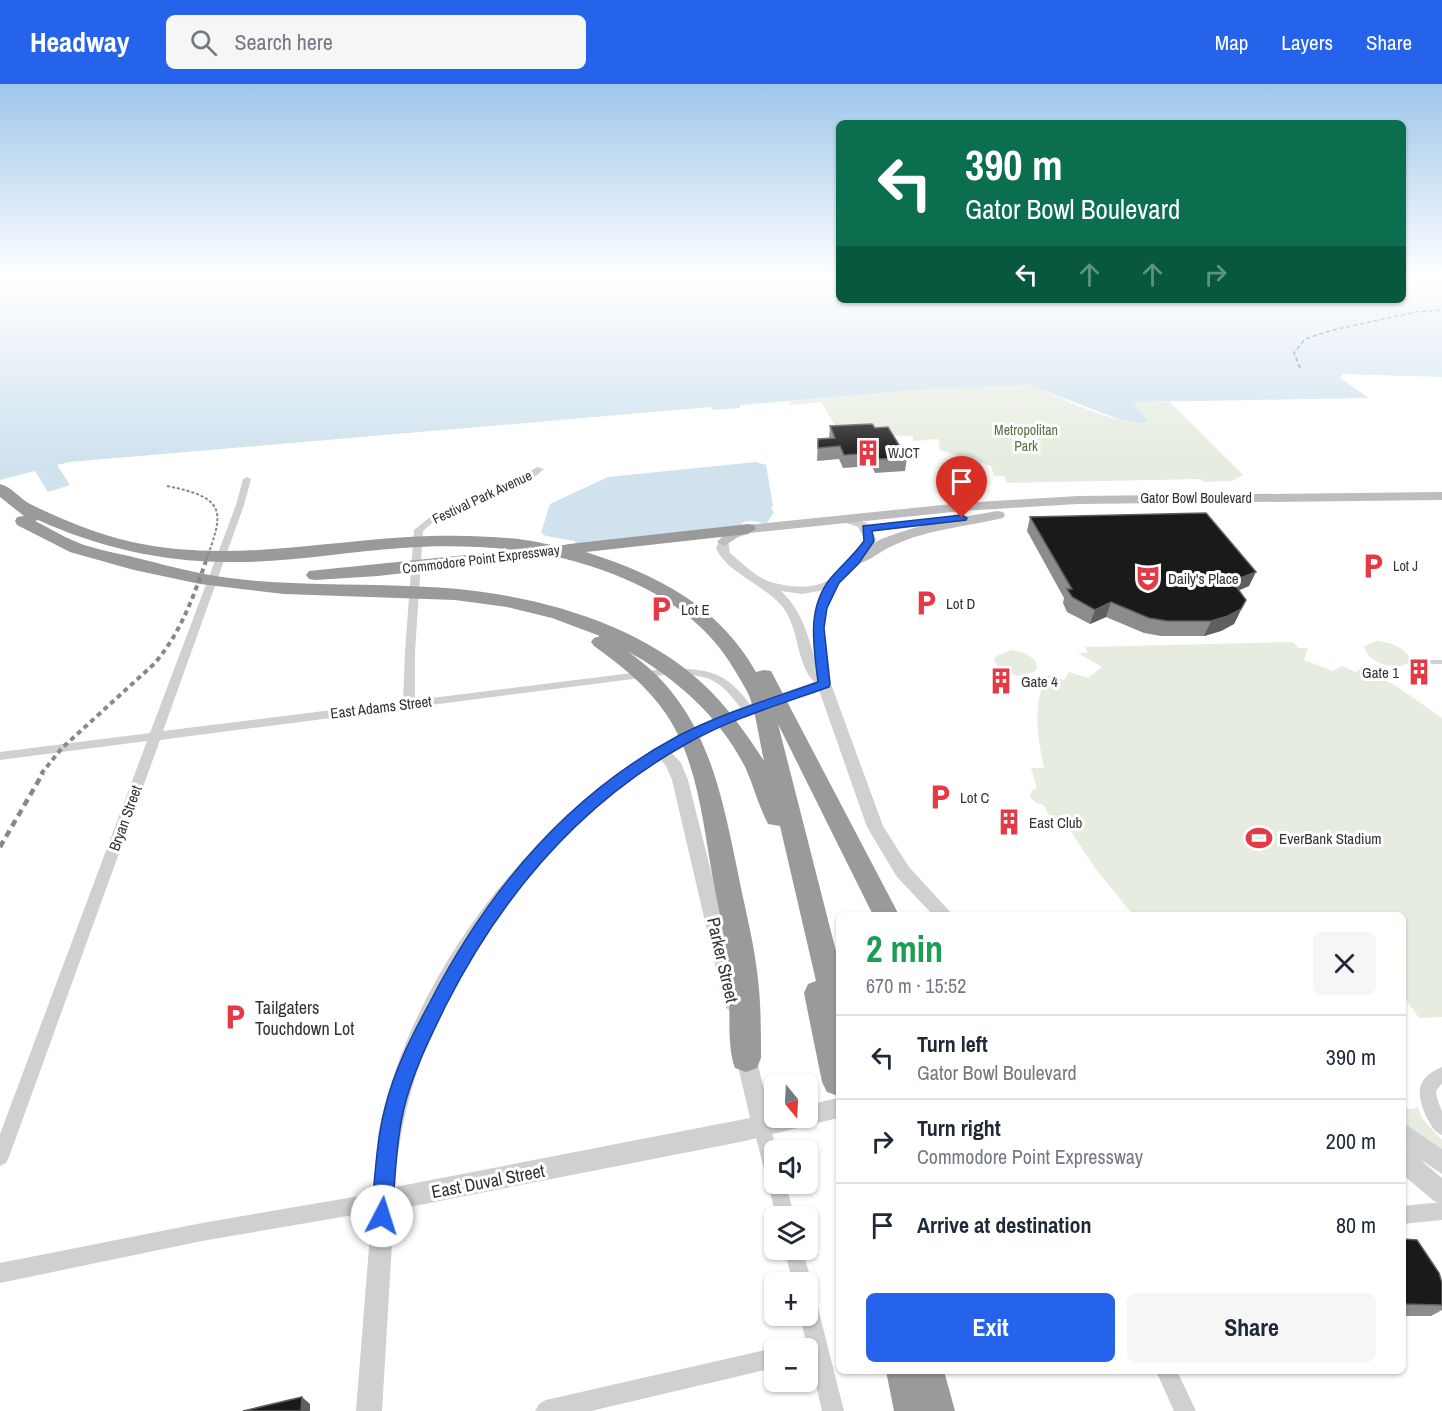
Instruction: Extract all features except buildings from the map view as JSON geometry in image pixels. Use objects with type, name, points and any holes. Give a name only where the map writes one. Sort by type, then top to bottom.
[{"type":"highway","points":[[0,489],[22,506],[92,536],[129,547],[170,554],[258,557],[404,542],[487,542],[571,554],[622,570],[660,586],[701,607],[742,643],[763,674],[884,912]]},
{"type":"highway","points":[[0,504],[29,525],[56,540],[100,556],[140,566],[207,581],[249,586],[458,595],[505,601],[546,610],[617,636],[660,660],[708,700],[733,729],[761,775],[777,817],[836,1073]]},
{"type":"highway","name":"Commodore Point Expressway","points":[[22,506],[50,527],[87,543],[129,556],[206,569],[279,574],[334,574],[724,542]]},
{"type":"highway","name":"Commodore Point Expressway","points":[[140,566],[208,576],[300,581],[387,578],[473,564],[748,529]]},
{"type":"highway","points":[[660,586],[685,603],[717,632],[739,658],[755,686],[766,718],[836,1006]]},
{"type":"highway","points":[[458,595],[514,606],[557,620],[595,638],[633,664],[663,693],[681,718],[699,754],[710,795],[742,964],[746,1058]]},
{"type":"highway","points":[[906,1374],[914,1411]]},
{"type":"highway","points":[[926,1374],[935,1411]]},
{"type":"main road","name":"Gator Bowl Boulevard","points":[[951,508],[1088,500],[1442,496]]},
{"type":"main road","name":"Gator Bowl Boulevard","points":[[998,515],[1166,506],[1442,504]]},
{"type":"main road","name":"Commodore Point Expressway","points":[[748,529],[951,508]]},
{"type":"main road","name":"Commodore Point Expressway","points":[[724,542],[998,515]]},
{"type":"main road","points":[[855,561],[884,545],[916,532],[998,515]]},
{"type":"main road","points":[[724,542],[733,534],[748,529]]},
{"type":"street","name":"Festival Park Avenue","points":[[409,703],[418,530],[428,521],[513,485],[540,469]]},
{"type":"street","name":"Bryan Street","points":[[0,1157],[240,506],[247,479]]},
{"type":"street","points":[[845,519],[859,522],[866,529],[870,540],[855,561],[834,582],[823,602],[818,622],[824,684],[875,827],[903,872],[941,912]]},
{"type":"street","points":[[724,542],[722,548],[725,555],[782,599],[793,614],[801,631],[809,668],[824,684]]},
{"type":"street","points":[[756,578],[782,588],[798,591],[814,590],[834,582]]},
{"type":"street","name":"East Adams Street","points":[[0,756],[650,674],[694,672],[715,675],[726,682],[748,710]]},
{"type":"street","points":[[369,1411],[383,1202],[394,1108],[413,1053],[433,1009],[466,950],[505,893],[556,834],[603,792],[662,752],[709,726],[824,684]]},
{"type":"street","name":"Parker Street","points":[[662,752],[672,763],[680,780],[766,1140]]},
{"type":"street","points":[[1442,1075],[1430,1083],[1427,1093],[1432,1112],[1442,1127]]},
{"type":"street","points":[[818,1112],[836,1108]]},
{"type":"street","name":"East Duval Street","points":[[0,1273],[202,1233],[383,1202],[762,1126]]},
{"type":"street","points":[[1406,1135],[1442,1163]]},
{"type":"street","points":[[1406,1162],[1442,1193]]},
{"type":"street","points":[[1406,1214],[1442,1210]]},
{"type":"street","points":[[546,1411],[764,1360]]},
{"type":"street","points":[[818,1367],[833,1411]]},
{"type":"street","points":[[1167,1374],[1185,1411]]},
{"type":"green space","name":"Metropolitan Park","points":[[1030,385],[1103,415],[1133,422],[1147,422],[1132,402],[1170,402],[1243,475],[1232,481],[1204,482],[1201,479],[1007,483],[1004,476],[994,476],[991,466],[940,450],[938,439],[913,441],[913,436],[840,434],[821,402],[790,405],[791,401],[929,389]]},
{"type":"green space","points":[[1377,641],[1400,648],[1410,658],[1410,662],[1390,666],[1376,661],[1366,652],[1364,646]]},
{"type":"green space","name":"EverBank Stadium","points":[[1293,642],[1298,648],[1308,648],[1304,660],[1333,671],[1342,666],[1356,672],[1363,667],[1399,688],[1442,718],[1442,1017],[1419,1018],[1406,999],[1406,912],[1131,912],[1095,868],[1068,827],[1055,828],[1044,805],[1036,803],[1030,797],[1031,791],[1037,788],[1031,768],[1044,768],[1037,720],[1039,697],[1043,686],[1048,675],[1064,680],[1069,672],[1088,678],[1102,667],[1078,653],[1088,653],[1085,647]]},
{"type":"green space","points":[[1011,650],[1025,653],[1035,660],[1037,668],[1034,672],[1017,676],[998,668],[994,659],[996,656]]},
{"type":"green space","points":[[1418,1107],[1422,1118],[1442,1140],[1442,1155],[1406,1127],[1406,1108]]},
{"type":"water","points":[[0,338],[1442,338],[1442,377],[1343,374],[1340,378],[1369,398],[1133,402],[1148,421],[1142,423],[1121,420],[1029,385],[929,389],[740,405],[740,408],[713,410],[711,407],[69,462],[57,465],[70,485],[48,492],[35,471],[0,480]]},
{"type":"water","points":[[756,462],[766,465],[773,505],[771,508],[774,512],[767,523],[747,521],[740,525],[577,544],[574,541],[541,533],[550,504],[608,477]]},
{"type":"ferry route","points":[[1300,368],[1294,353],[1308,338]]},
{"type":"railway","points":[[167,486],[201,496],[211,502],[216,510],[216,531],[205,563]]},
{"type":"railway","points":[[41,774],[62,748],[154,664],[185,615],[206,561]]},
{"type":"railway","points":[[0,847],[43,773]]},
{"type":"place","name":"WJCT","points":[[868,453]]},
{"type":"place","name":"Lot J","points":[[1373,566]]},
{"type":"place","name":"Daily's Place","points":[[1148,578]]},
{"type":"place","name":"Lot D","points":[[926,603]]},
{"type":"place","name":"Lot E","points":[[661,609]]},
{"type":"place","name":"Gate 1","points":[[1419,672]]},
{"type":"place","name":"Gate 4","points":[[1001,681]]},
{"type":"place","name":"Lot C","points":[[940,797]]},
{"type":"place","name":"East Club","points":[[1009,822]]},
{"type":"place","name":"EverBank Stadium","points":[[1259,838]]},
{"type":"place","name":"Tailgaters Touchdown Lot","points":[[235,1017]]},
{"type":"route","points":[[382,1216],[394,1108],[413,1053],[460,959],[505,893],[564,826],[620,779],[682,740],[718,722],[824,684],[818,628],[821,608],[834,582],[855,561],[869,541],[870,537],[866,529],[962,518]]}]
